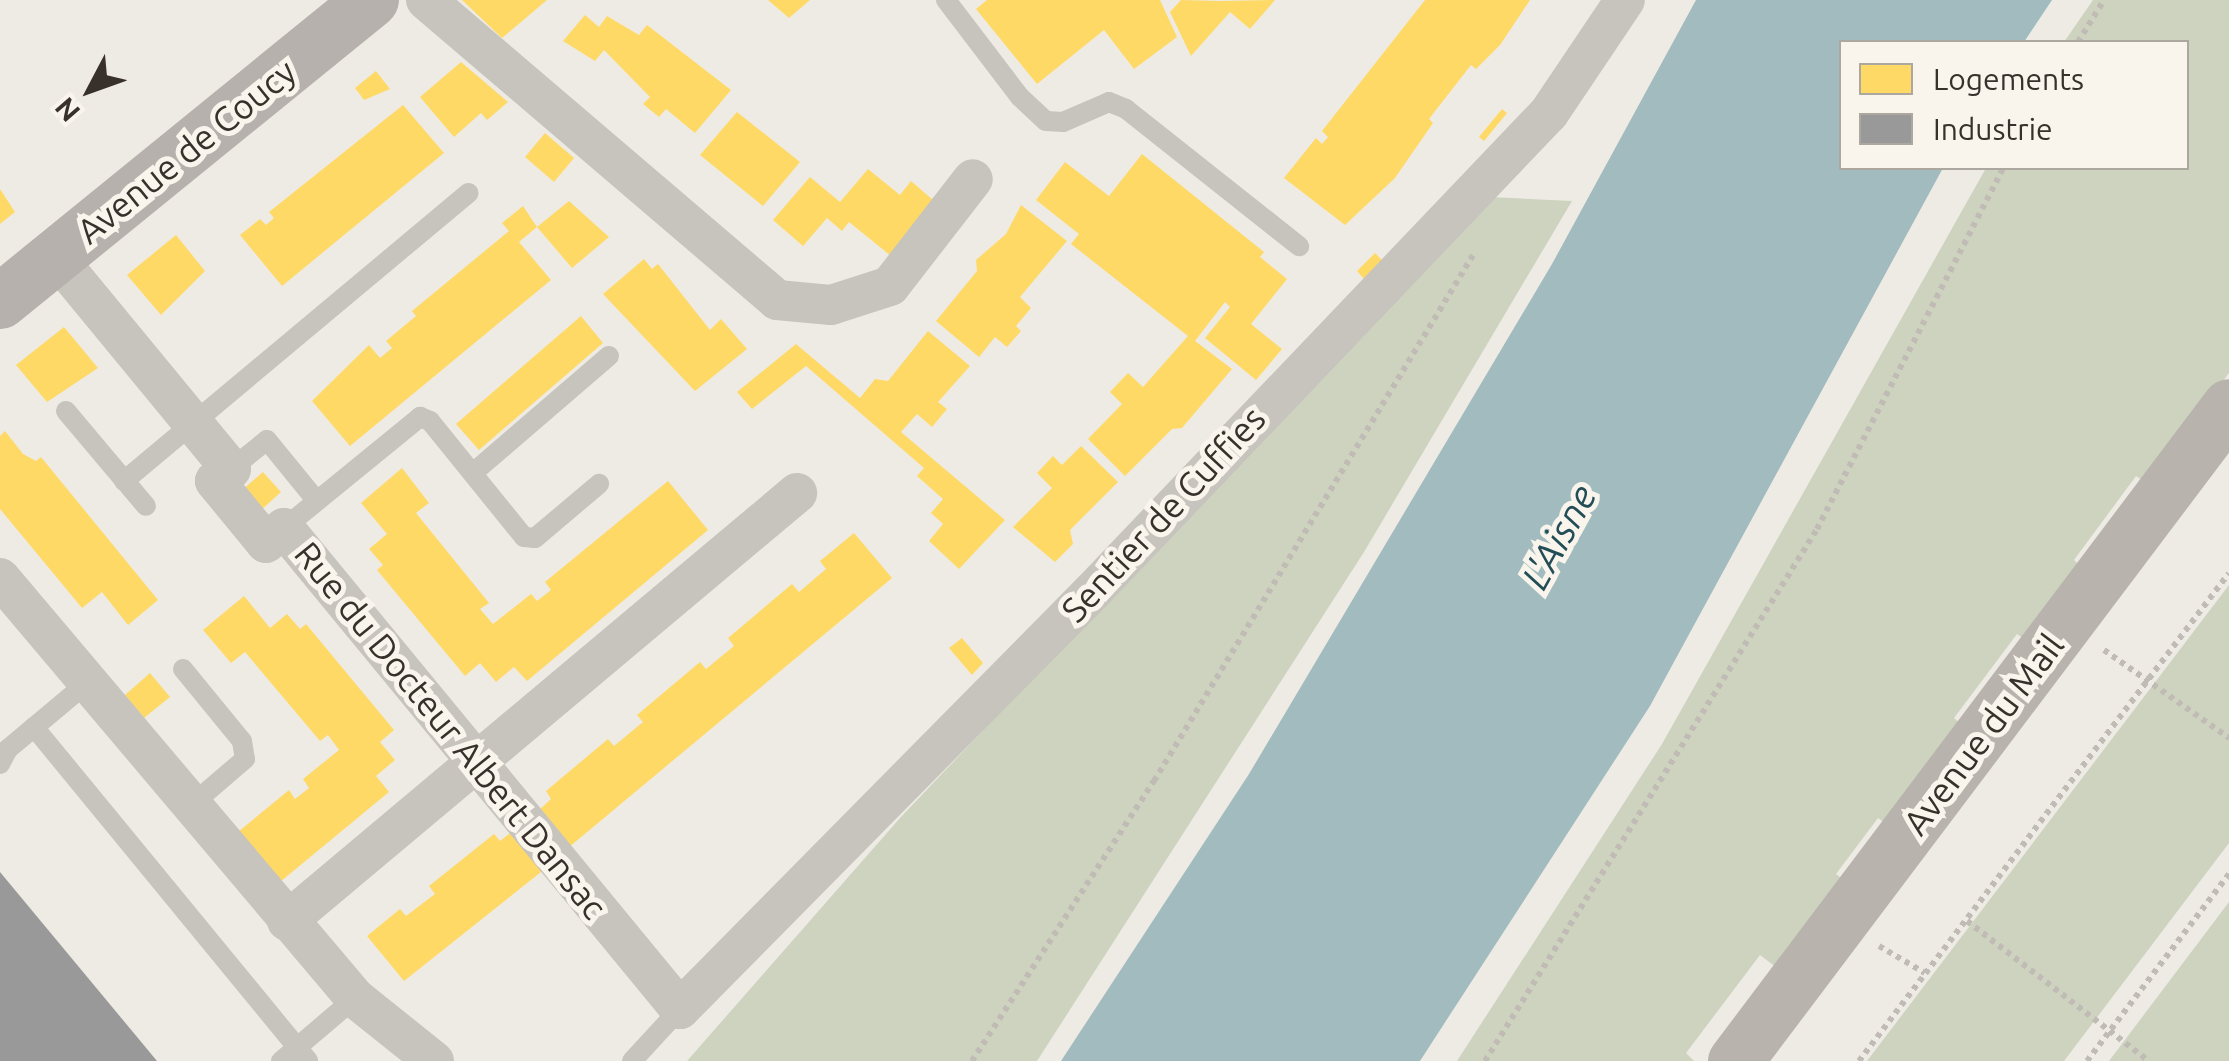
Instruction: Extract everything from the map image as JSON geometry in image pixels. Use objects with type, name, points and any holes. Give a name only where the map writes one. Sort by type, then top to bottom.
[{"type":"main road","name":"Avenue de Coucy","points":[[0,302],[371,0]]},
{"type":"street","points":[[426,0],[776,300],[831,306],[890,286],[973,179]]},
{"type":"street","name":"Sentier de Cuffies","points":[[680,1009],[1079,606],[1549,113],[1624,0]]},
{"type":"street","points":[[56,256],[231,469]]},
{"type":"street","name":"Avenue du Mail","points":[[1736,1061],[2229,406]]},
{"type":"street","name":"Rue du Docteur Albert Dansac","points":[[231,469],[215,482],[266,543],[284,528],[680,1009]]},
{"type":"street","points":[[287,921],[797,494]]},
{"type":"street","points":[[0,578],[189,807],[355,998],[434,1061]]},
{"type":"lane","points":[[946,0],[1020,97],[1046,121],[1063,122],[1110,102],[1126,108],[1299,246]]},
{"type":"lane","points":[[124,481],[468,193]]},
{"type":"lane","points":[[474,472],[609,356]]},
{"type":"lane","points":[[66,411],[146,506]]},
{"type":"lane","points":[[284,528],[420,418],[474,472],[524,537],[535,538],[599,484]]},
{"type":"lane","points":[[231,469],[267,440],[316,500]]},
{"type":"lane","points":[[183,669],[242,741],[245,759],[189,807]]},
{"type":"lane","points":[[0,764],[34,727],[88,682]]},
{"type":"lane","points":[[34,727],[296,1057],[355,998]]},
{"type":"lane","points":[[632,1061],[680,1009]]},
{"type":"path","points":[[2079,40],[2104,0]]},
{"type":"path","points":[[1486,1061],[1817,530],[2001,170]]},
{"type":"path","points":[[972,1061],[1154,781],[1474,252]]},
{"type":"path","points":[[1859,1061],[2229,573]]},
{"type":"path","points":[[2066,623],[2229,738]]},
{"type":"path","points":[[2087,1061],[2229,874]]},
{"type":"path","points":[[1966,921],[2149,1061]]},
{"type":"green space","points":[[2093,0],[2229,0],[2229,373],[2146,483],[2136,476],[2074,560],[2082,568],[2027,641],[2017,634],[1954,718],[1963,726],[1888,825],[1878,818],[1836,874],[1845,881],[1777,968],[1760,955],[1686,1053],[1694,1061],[1457,1061],[1662,744],[1985,170],[2189,170],[2189,40],[2065,40]]},
{"type":"green space","points":[[1489,197],[1572,201],[1364,552],[1037,1061],[687,1061],[900,818]]},
{"type":"green space","points":[[2229,585],[2229,843],[2064,1061],[1867,1061]]},
{"type":"green space","points":[[2229,902],[2229,1061],[2109,1061]]},
{"type":"water","name":"L'Aisne","points":[[1696,0],[2052,0],[2025,40],[1839,40],[1839,170],[1942,170],[1650,706],[1420,1061],[1061,1061],[1249,774],[1552,264]]},
{"type":"building: Logements","points":[[462,0],[547,0],[502,38]]},
{"type":"building: Logements","points":[[768,0],[810,0],[789,18]]},
{"type":"building: Logements","points":[[987,0],[1160,0],[1177,37],[1134,69],[1104,30],[1037,84],[976,9]]},
{"type":"building: Logements","points":[[1181,0],[1275,0],[1250,29],[1230,12],[1191,56],[1170,12]]},
{"type":"building: Logements","points":[[1425,0],[1530,0],[1500,45],[1476,69],[1471,65],[1429,119],[1433,123],[1395,178],[1345,225],[1284,178],[1316,138],[1322,144],[1328,137],[1322,131]]},
{"type":"building: Logements","points":[[585,15],[599,27],[607,16],[639,35],[647,25],[731,90],[695,133],[666,109],[659,117],[643,104],[650,97],[604,50],[595,61],[563,41]]},
{"type":"building: Logements","points":[[461,62],[508,102],[487,120],[481,113],[454,137],[420,97]]},
{"type":"building: Logements","points":[[376,71],[390,89],[364,100],[355,88]]},
{"type":"building: Logements","points":[[403,105],[444,153],[282,286],[240,235],[260,219],[266,225],[274,218],[269,212]]},
{"type":"building: Logements","points":[[1502,109],[1507,113],[1484,141],[1479,137]]},
{"type":"building: Logements","points":[[737,112],[800,162],[763,206],[700,155]]},
{"type":"building: Logements","points":[[545,133],[574,158],[554,182],[525,157]]},
{"type":"building: Logements","points":[[1142,154],[1264,252],[1260,257],[1287,279],[1251,324],[1282,349],[1256,380],[1205,338],[1230,307],[1225,302],[1195,341],[1232,369],[1182,428],[1172,429],[1125,476],[1088,439],[1122,404],[1110,392],[1128,373],[1143,387],[1188,336],[1071,244],[1079,234],[1036,200],[1065,162],[1109,196]]},
{"type":"building: Logements","points":[[868,169],[900,195],[911,181],[933,200],[891,256],[849,222],[842,231],[827,218],[803,246],[773,220],[810,177],[840,202]]},
{"type":"building: Logements","points":[[0,189],[15,212],[0,224]]},
{"type":"building: Logements","points":[[569,201],[609,237],[572,268],[537,227]]},
{"type":"building: Logements","points":[[1021,205],[1067,241],[1020,297],[1031,308],[1016,326],[1021,331],[1007,347],[995,337],[979,357],[936,321],[977,271],[976,260],[1006,234]]},
{"type":"building: Logements","points":[[523,206],[537,227],[519,242],[551,280],[350,446],[312,401],[369,345],[380,358],[392,348],[386,341],[416,316],[412,311],[509,231],[502,223]]},
{"type":"building: Logements","points":[[176,235],[205,271],[161,315],[127,275]]},
{"type":"building: Logements","points":[[1375,253],[1383,261],[1365,280],[1357,271]]},
{"type":"building: Logements","points":[[644,259],[652,269],[658,264],[710,330],[721,319],[747,349],[695,391],[603,294]]},
{"type":"building: Logements","points":[[581,316],[603,343],[479,450],[456,424]]},
{"type":"building: Logements","points":[[64,327],[98,368],[47,402],[16,365]]},
{"type":"building: Logements","points":[[928,331],[970,366],[938,402],[947,409],[932,427],[917,414],[901,432],[1005,520],[959,569],[929,541],[943,524],[931,513],[943,499],[917,476],[924,468],[806,366],[752,409],[737,392],[796,344],[860,398],[875,379],[888,381]]},
{"type":"building: Logements","points":[[5,431],[23,454],[36,461],[41,457],[158,600],[128,625],[102,592],[82,608],[0,509],[0,436]]},
{"type":"building: Logements","points":[[1081,446],[1118,482],[1070,530],[1073,544],[1055,562],[1013,527],[1052,488],[1037,473],[1053,456],[1062,465]]},
{"type":"building: Logements","points":[[402,468],[429,503],[416,513],[489,603],[480,609],[493,624],[531,594],[537,601],[551,590],[545,582],[668,481],[708,530],[527,681],[514,667],[496,682],[480,663],[465,676],[377,570],[383,565],[369,549],[387,534],[361,503]]},
{"type":"building: Logements","points":[[263,472],[281,492],[260,511],[242,490]]},
{"type":"building: Logements","points":[[854,533],[892,578],[568,848],[538,811],[551,799],[546,791],[608,739],[614,746],[643,722],[637,715],[700,662],[706,669],[734,646],[728,638],[792,584],[799,592],[826,569],[820,561]]},
{"type":"building: Logements","points":[[244,596],[270,628],[287,614],[300,629],[306,624],[394,730],[380,742],[395,760],[376,776],[389,792],[280,882],[238,832],[289,790],[295,799],[309,788],[303,779],[339,750],[328,735],[320,741],[245,652],[231,663],[203,630]]},
{"type":"building: Logements","points":[[962,638],[983,663],[972,675],[949,648]]},
{"type":"building: Logements","points":[[150,673],[170,697],[144,718],[125,695]]},
{"type":"building: Logements","points":[[514,830],[546,868],[404,981],[367,936],[400,909],[406,916],[435,894],[429,886],[494,834],[500,841]]},
{"type":"building: Industrie","points":[[0,872],[157,1061],[0,1061]]}]
